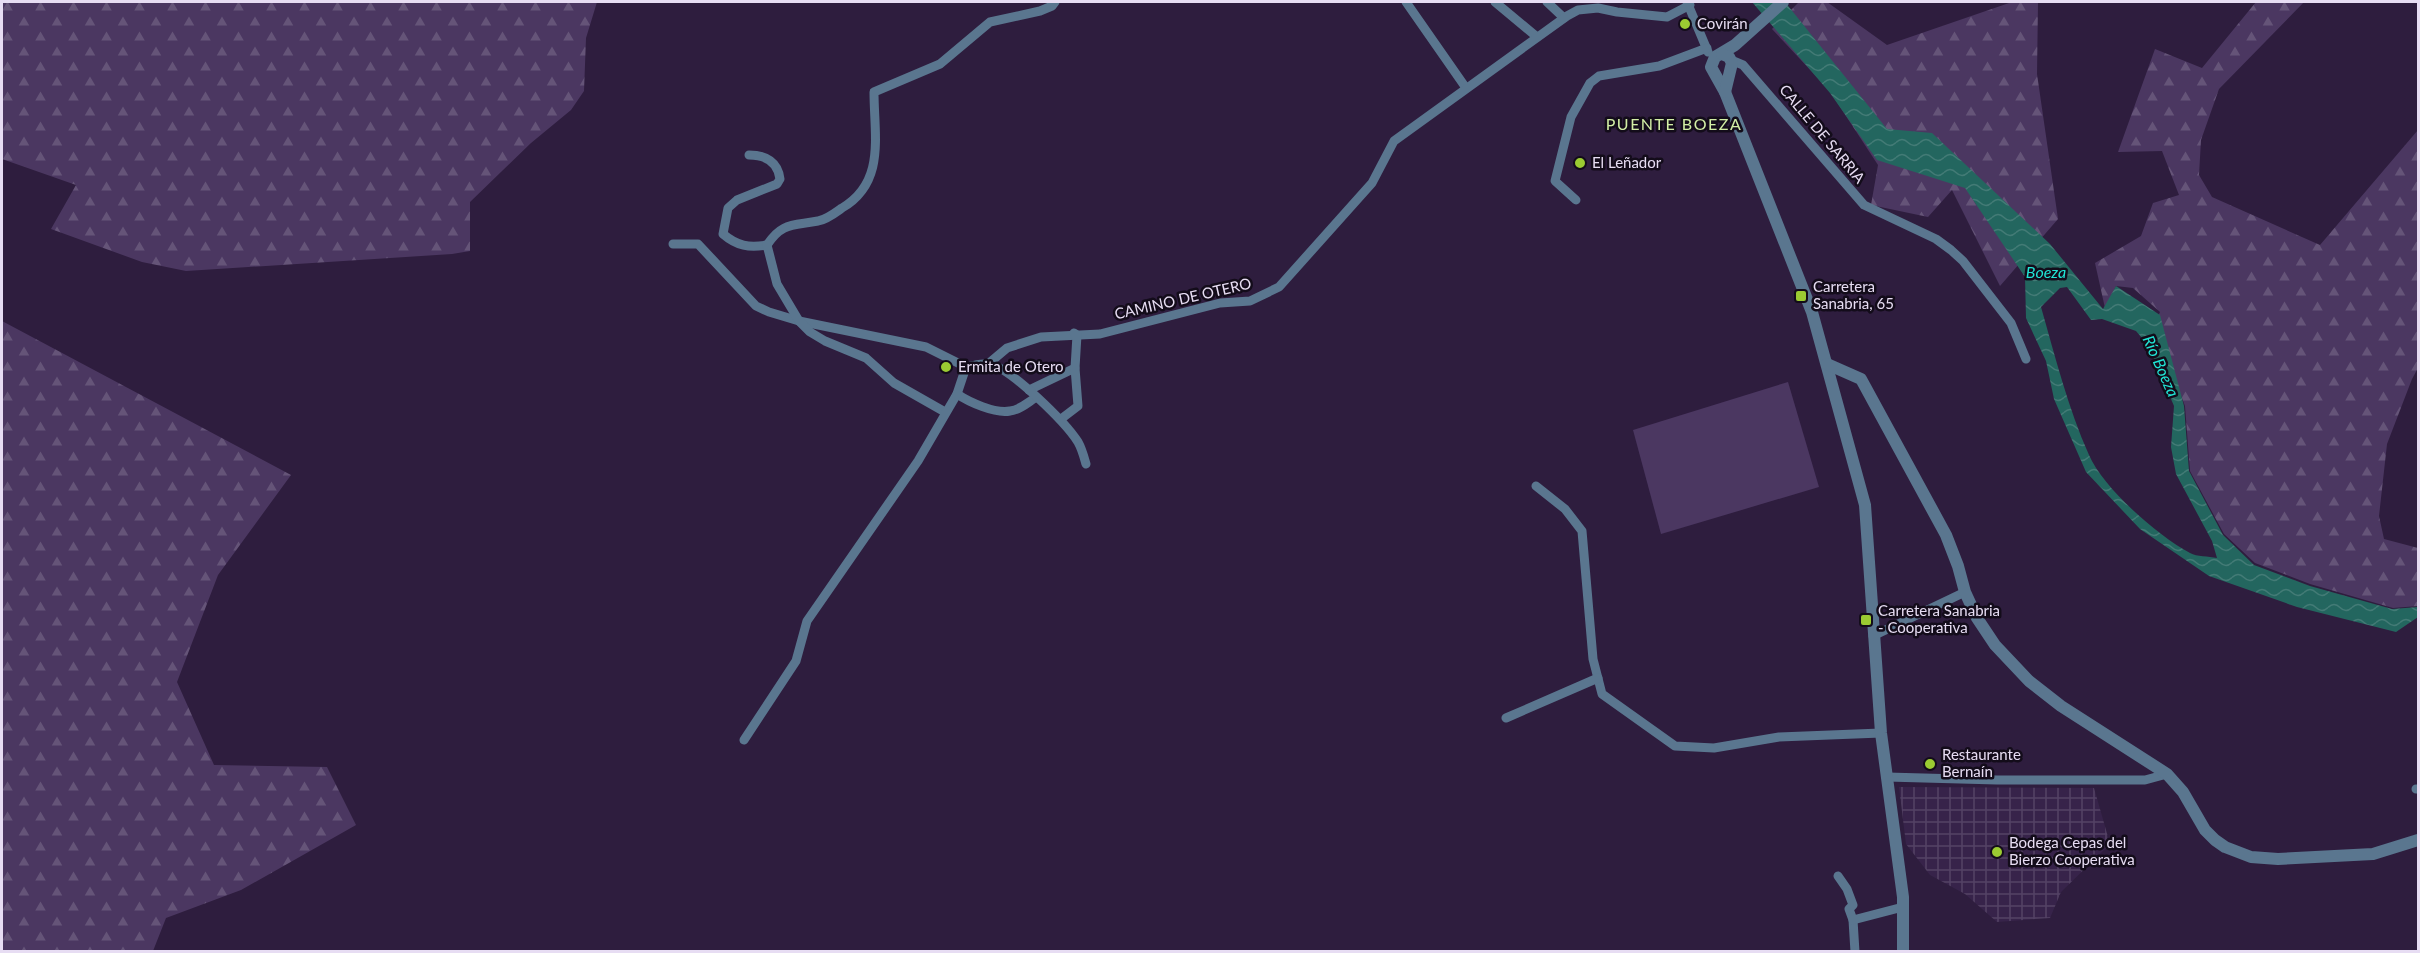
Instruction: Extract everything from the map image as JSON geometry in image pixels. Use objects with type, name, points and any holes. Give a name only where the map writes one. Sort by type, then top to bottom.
[{"type":"street","points":[[749,155],[757,155],[772,162],[778,168],[780,179],[777,184],[737,200],[728,208],[723,234],[732,242],[751,248],[767,245],[781,229],[793,224],[820,221],[850,203],[867,186],[875,164],[874,92],[940,64],[990,22],[1040,11],[1052,6],[1055,2]]},
{"type":"street","points":[[1406,2],[1466,88]]},
{"type":"street","points":[[1495,2],[1537,37]]},
{"type":"street","points":[[1547,2],[1564,18]]},
{"type":"street","points":[[1575,200],[1555,181],[1571,117],[1590,83],[1599,76],[1659,66],[1722,62],[1737,43],[1783,2]]},
{"type":"street","points":[[1688,3],[1722,62],[1725,92],[1812,312],[1865,505],[1881,733],[1903,907],[1904,951]]},
{"type":"street","name":"CAMINO DE OTERO","points":[[988,364],[1001,352],[1021,343],[1075,333],[1100,334],[1220,303],[1250,301],[1279,287],[1372,183],[1394,141],[1564,18],[1578,10],[1598,8],[1667,17],[1688,3]]},
{"type":"street","name":"CALLE DE SARRIA","points":[[1722,62],[1747,69],[1864,205],[1936,239],[1951,249],[2011,323],[2026,360]]},
{"type":"street","points":[[674,244],[698,244],[756,306],[769,312],[799,321],[926,347],[966,367],[988,364],[1001,369],[1061,419],[1079,443],[1086,464]]},
{"type":"street","points":[[767,245],[777,284],[799,321],[810,332],[825,341],[866,358],[894,383],[945,412]]},
{"type":"street","points":[[1061,419],[1078,406],[1075,333]]},
{"type":"street","points":[[1827,364],[1861,379],[1946,535],[1965,592],[1985,631],[2029,681],[2061,706],[2167,774],[2183,792],[2205,830],[2215,840],[2251,858],[2278,859],[2373,854],[2418,840]]},
{"type":"street","points":[[744,740],[796,661],[807,621],[918,461],[957,394],[966,367]]},
{"type":"street","points":[[957,394],[965,399],[1009,412],[1021,408],[1075,368]]},
{"type":"street","points":[[1536,486],[1565,509],[1582,531],[1593,659],[1602,694],[1675,746],[1714,748],[1779,737],[1881,733]]},
{"type":"street","points":[[1873,636],[1965,592]]},
{"type":"street","points":[[1506,718],[1598,678]]},
{"type":"street","points":[[1887,777],[2145,780],[2167,774]]},
{"type":"street","points":[[1838,876],[1847,889],[1853,905],[1850,909],[1855,951]]},
{"type":"street","points":[[1853,920],[1903,907]]},
{"type":"shaded area","points":[[1899,787],[2094,788],[2110,844],[2061,892],[2050,918],[1997,922],[1965,894],[1930,875],[1906,844]]},
{"type":"green space","points":[[2,2],[597,2],[586,38],[584,91],[571,110],[531,143],[470,202],[470,251],[186,271],[142,262],[51,229],[76,185],[2,159]]},
{"type":"green space","points":[[1799,2],[1827,2],[1887,45],[2012,2],[2038,2],[2037,74],[2058,219],[2000,286],[1952,190],[1928,217],[1871,205],[1878,165],[1829,90],[1772,29]]},
{"type":"green space","points":[[2256,2],[2304,2],[2219,89],[2201,140],[2199,175],[2212,197],[2320,245],[2418,130],[2418,368],[2387,444],[2379,516],[2384,539],[2418,548],[2418,606],[2393,608],[2310,584],[2255,563],[2224,534],[2190,471],[2185,406],[2154,325],[2160,312],[2133,288],[2116,286],[2105,308],[2095,263],[2141,236],[2153,203],[2179,195],[2162,151],[2118,152],[2155,49],[2202,68]]},
{"type":"green space","points":[[2,321],[291,475],[218,575],[177,682],[214,765],[327,767],[356,825],[241,890],[166,918],[153,951],[2,951]]},
{"type":"green space","points":[[1788,382],[1819,487],[1661,534],[1633,430]]},
{"type":"water","name":"Boeza","points":[[1752,2],[1785,2],[1887,129],[1932,133],[2050,244],[2103,309],[2116,286],[2160,315],[2184,406],[2189,471],[2223,535],[2254,565],[2310,586],[2392,609],[2418,607],[2418,617],[2396,632],[2297,607],[2209,576],[2140,529],[2086,472],[2054,399],[2046,361],[2026,318],[2025,277],[1965,188],[1877,160],[1830,93]],"holes":[[[2067,287],[2091,320],[2102,319],[2136,331],[2148,345],[2174,406],[2171,447],[2176,474],[2212,541],[2217,558],[2190,553],[2148,523],[2106,482],[2089,455],[2068,400],[2041,307],[2060,288]]]},
{"type":"place","name":"Covirán","points":[[1685,24]]},
{"type":"place","name":"El Leñador","points":[[1580,163]]},
{"type":"place","name":"Carretera Sanabria, 65","points":[[1801,296]]},
{"type":"place","name":"Ermita de Otero","points":[[946,367]]},
{"type":"place","name":"Carretera Sanabria - Cooperativa","points":[[1866,620]]},
{"type":"place","name":"Restaurante Bernaín","points":[[1930,764]]},
{"type":"place","name":"Bodega Cepas del Bierzo Cooperativa","points":[[1997,852]]},
{"type":"district","name":"PUENTE BOEZA","points":[[1674,124]]},
{"type":"water label","name":"Río Boeza","points":[[2161,366]]}]
